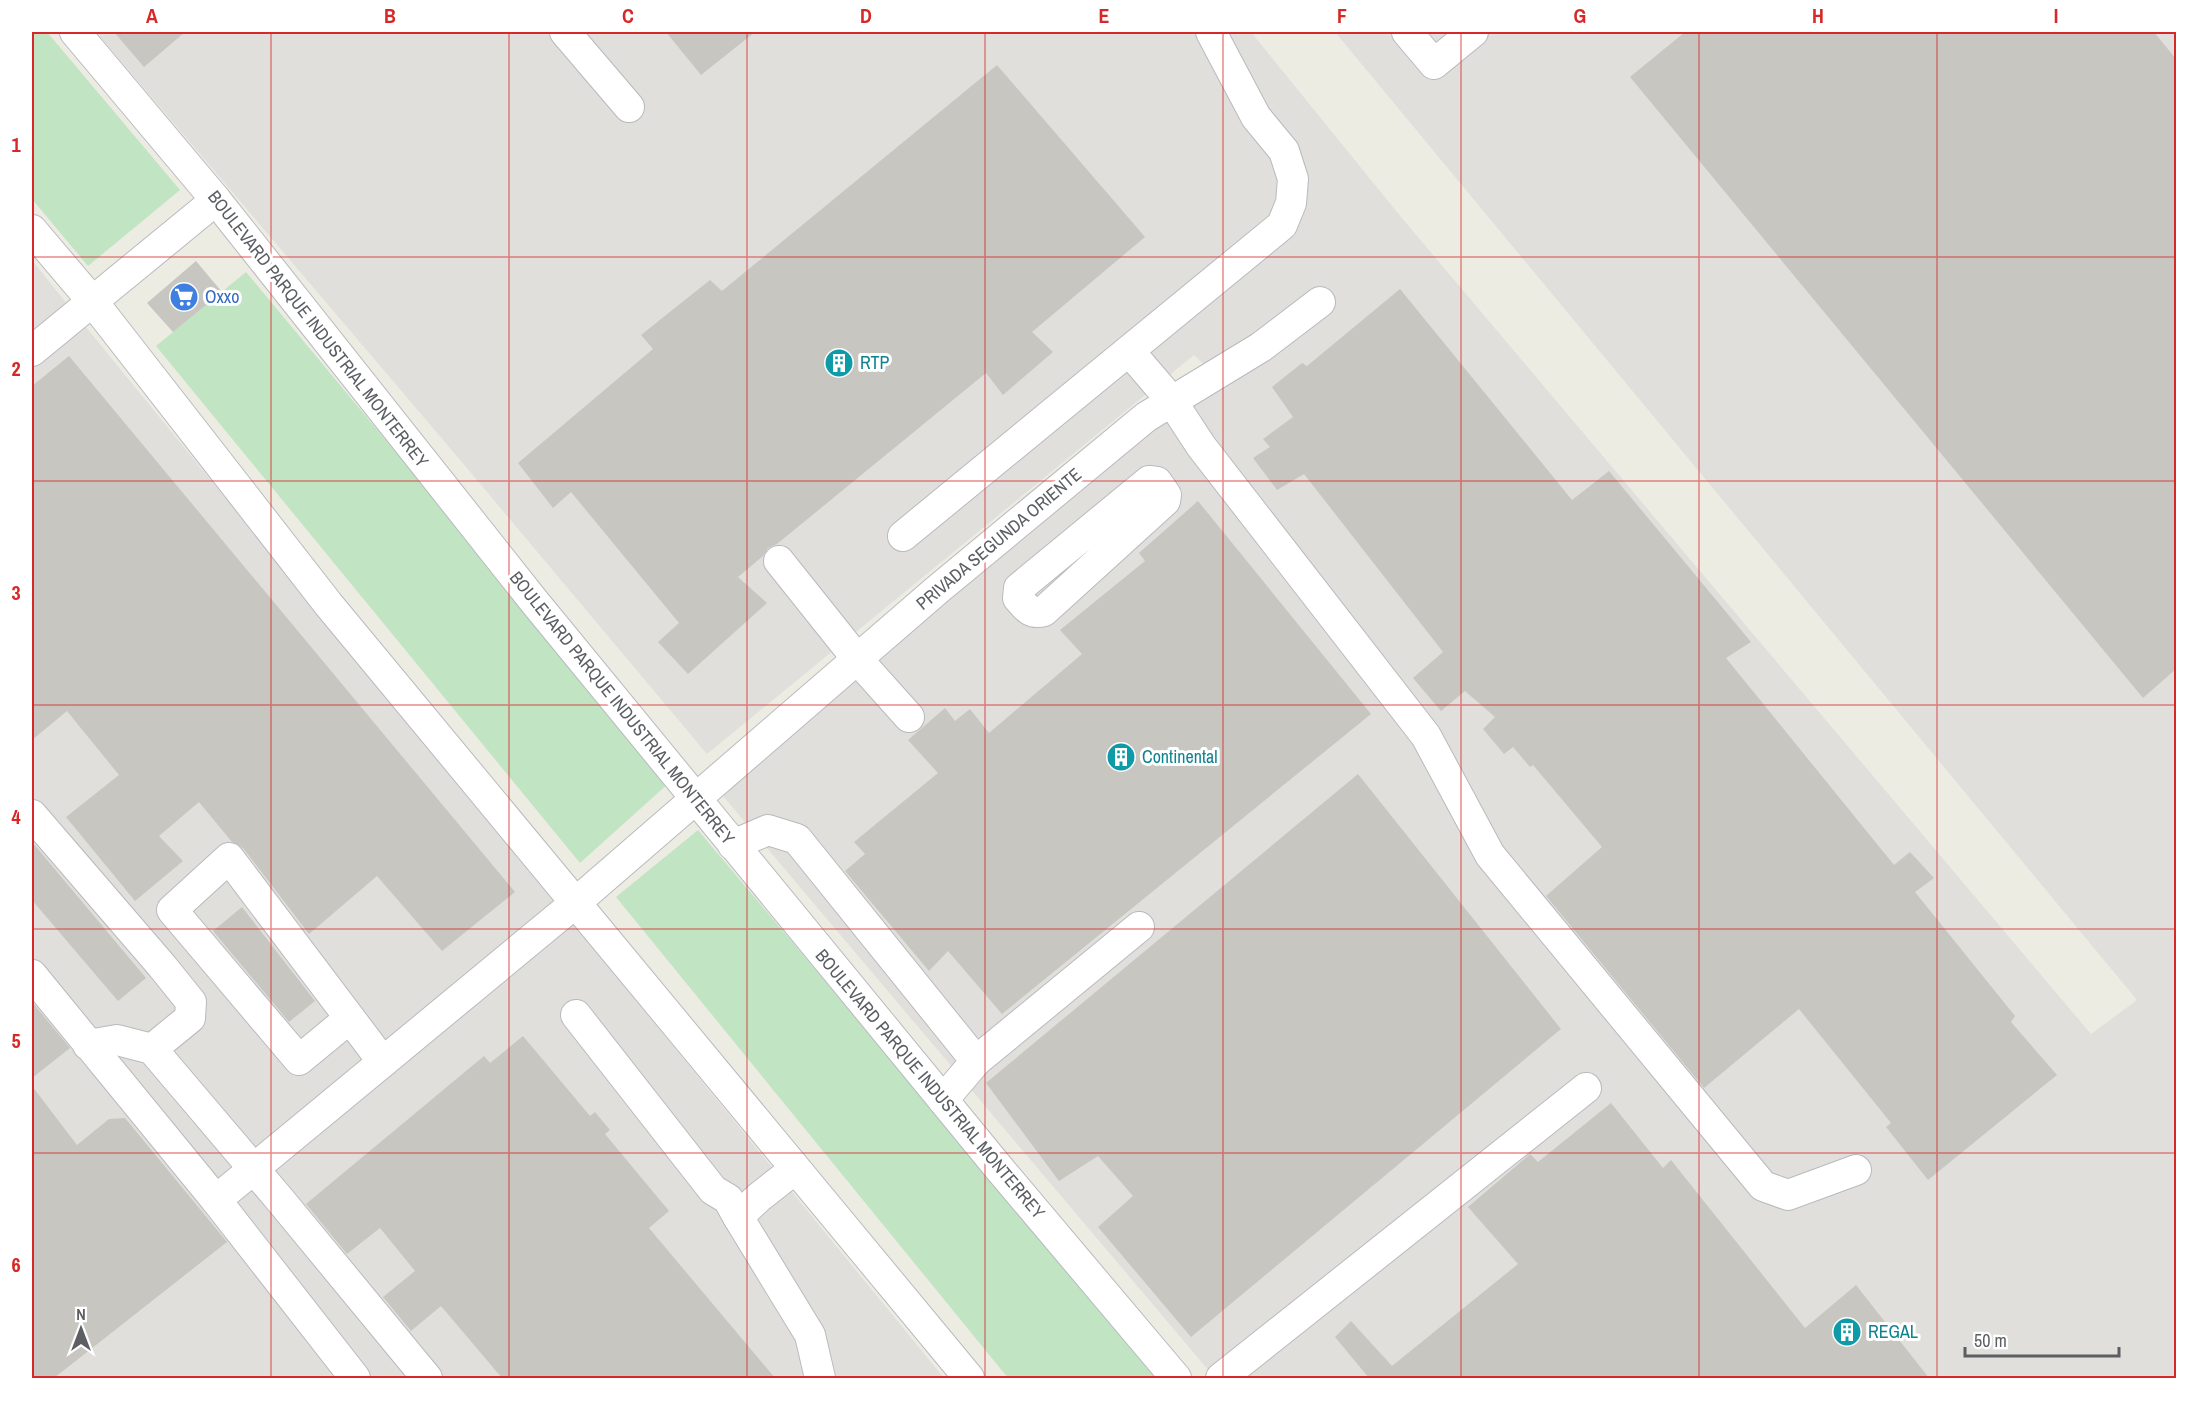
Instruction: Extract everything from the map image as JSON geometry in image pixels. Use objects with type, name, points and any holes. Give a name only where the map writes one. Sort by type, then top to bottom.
[{"type":"street","name":"BOULEVARD PARQUE INDUSTRIAL MONTERREY","points":[[75,32],[216,200],[533,600],[943,1100],[1176,1378]]},
{"type":"street","points":[[565,32],[629,107]]},
{"type":"street","points":[[903,536],[1282,225],[1291,203],[1293,179],[1284,151],[1256,117],[1210,32]]},
{"type":"street","points":[[1407,32],[1434,64],[1473,32]]},
{"type":"street","points":[[32,351],[216,200]]},
{"type":"street","points":[[32,230],[93,302],[329,605],[574,904],[969,1378]]},
{"type":"street","name":"PRIVADA SEGUNDA ORIENTE","points":[[216,1200],[574,904],[937,591],[1146,417],[1261,347],[1320,302]]},
{"type":"street","points":[[1129,351],[1171,400],[1201,446],[1426,736],[1490,855],[1763,1186],[1788,1195],[1856,1170]]},
{"type":"street","points":[[1149,481],[1157,482],[1166,495],[1165,501],[1044,611],[1037,613],[1030,611],[1018,598],[1019,588],[1072,544],[1149,481]]},
{"type":"street","points":[[1040,505],[1072,544]]},
{"type":"street","points":[[779,561],[858,660],[909,717]]},
{"type":"street","points":[[32,815],[191,1002],[190,1018],[152,1049]]},
{"type":"street","points":[[733,844],[768,830],[797,839],[976,1061]]},
{"type":"street","points":[[350,1018],[299,1060],[172,910],[229,858],[350,1018],[383,1062]]},
{"type":"street","points":[[943,1100],[976,1061],[1139,927]]},
{"type":"street","points":[[32,975],[216,1200],[355,1378]]},
{"type":"street","points":[[576,1016],[713,1190],[728,1199],[810,1335],[820,1378]]},
{"type":"street","points":[[88,1045],[117,1040],[152,1049],[427,1378]]},
{"type":"street","points":[[1221,1378],[1586,1088]]},
{"type":"street","points":[[738,1217],[795,1169]]},
{"type":"shaded area","points":[[96,32],[1251,32],[1401,217],[2091,1034],[2137,1000],[1335,32],[2176,32],[2176,1378],[1215,1378],[717,789],[1213,373],[1194,355],[707,754]]},
{"type":"shaded area","points":[[32,260],[59,294],[944,1378],[32,1378]]},
{"type":"green space","points":[[32,32],[47,32],[180,190],[88,266],[32,199]]},
{"type":"green space","points":[[246,272],[670,782],[580,863],[156,346]]},
{"type":"green space","points":[[698,830],[1159,1378],[1008,1378],[616,897]]},
{"type":"building","points":[[114,32],[185,32],[144,67]]},
{"type":"building","points":[[666,32],[755,32],[701,75]]},
{"type":"building","points":[[1685,32],[2154,32],[2176,59],[2176,669],[2143,698],[1630,77]]},
{"type":"building","name":"RTP","points":[[997,65],[1145,237],[1032,332],[1053,352],[1003,395],[986,373],[777,544],[768,548],[763,556],[738,577],[767,603],[688,674],[658,642],[679,623],[571,492],[553,508],[518,463],[653,349],[641,335],[710,280],[722,291]]},
{"type":"building","name":"Oxxo","points":[[196,261],[222,292],[173,332],[147,303]]},
{"type":"building","points":[[1400,289],[1572,500],[1609,471],[1751,642],[1726,658],[1894,865],[1910,852],[1934,878],[1915,892],[2015,1016],[2011,1022],[2057,1075],[1928,1180],[1886,1127],[1891,1123],[1799,1009],[1704,1088],[1546,896],[1602,847],[1533,765],[1530,767],[1513,747],[1504,754],[1483,729],[1495,717],[1465,691],[1441,711],[1413,678],[1443,652],[1304,474],[1277,490],[1253,458],[1270,447],[1263,439],[1293,417],[1272,387],[1302,363],[1307,366]]},
{"type":"building","points":[[69,356],[515,892],[442,951],[377,876],[309,934],[243,848],[232,842],[199,802],[159,836],[183,861],[135,901],[66,817],[119,775],[67,711],[32,740],[32,386]]},
{"type":"building","name":"Continental","points":[[1198,501],[1371,714],[1002,1014],[948,951],[929,971],[845,871],[865,854],[854,842],[938,773],[908,740],[945,708],[955,721],[970,709],[989,733],[1082,654],[1060,630],[1145,561],[1139,553]]},
{"type":"building","points":[[1358,774],[1561,1029],[1191,1337],[1098,1227],[1133,1196],[1098,1156],[1059,1181],[986,1083]]},
{"type":"building","points":[[32,842],[146,978],[118,1001],[32,900]]},
{"type":"building","points":[[242,907],[315,1001],[289,1022],[213,931]]},
{"type":"building","points":[[32,1002],[70,1048],[32,1078]]},
{"type":"building","points":[[523,1036],[590,1116],[595,1112],[610,1130],[605,1134],[669,1211],[649,1228],[775,1378],[502,1378],[441,1306],[411,1331],[383,1297],[415,1271],[380,1228],[347,1254],[306,1204],[484,1056],[490,1063]]},
{"type":"building","points":[[32,1086],[77,1145],[109,1119],[125,1118],[227,1242],[54,1378],[32,1378]]},
{"type":"building","points":[[1611,1103],[1663,1168],[1671,1160],[1805,1328],[1856,1285],[1929,1378],[1369,1378],[1335,1337],[1351,1321],[1392,1366],[1518,1264],[1468,1207],[1530,1154],[1538,1162]]},
{"type":"place","name":"Oxxo","points":[[184,297]]},
{"type":"place","name":"RTP","points":[[839,363]]},
{"type":"place","name":"Continental","points":[[1121,757]]},
{"type":"place","name":"REGAL","points":[[1847,1332]]}]
